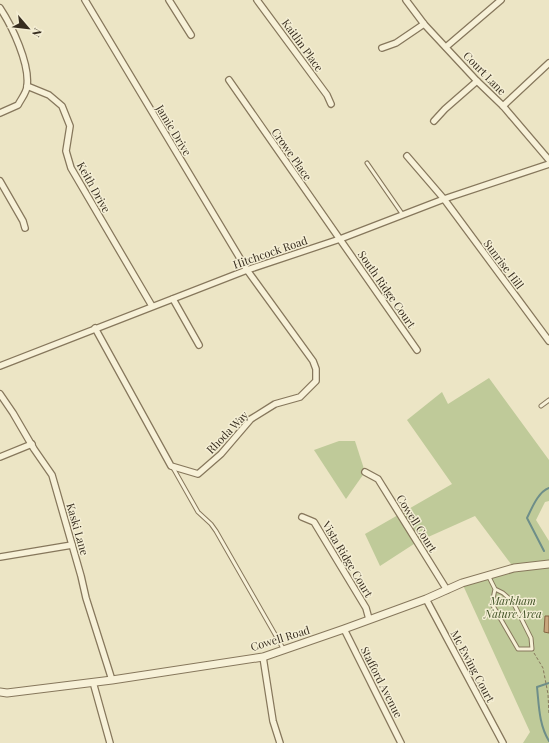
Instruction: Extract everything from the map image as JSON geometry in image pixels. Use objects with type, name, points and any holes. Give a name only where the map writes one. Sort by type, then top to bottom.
[{"type":"street","name":"Jamie Drive","points":[[85,0],[247,270]]},
{"type":"street","points":[[169,0],[191,35]]},
{"type":"street","name":"Kaitlin Place","points":[[257,0],[331,104]]},
{"type":"street","name":"Court Lane","points":[[406,0],[424,24],[502,106],[549,160]]},
{"type":"street","points":[[446,47],[501,0]]},
{"type":"street","points":[[0,8],[7,19],[27,65],[27,86],[18,105],[0,113]]},
{"type":"street","points":[[382,48],[396,43],[424,24]]},
{"type":"street","points":[[502,106],[549,63]]},
{"type":"street","name":"Crowe Place","points":[[229,80],[340,239]]},
{"type":"street","points":[[434,121],[445,109],[477,81]]},
{"type":"street","name":"Keith Drive","points":[[27,86],[49,95],[62,106],[70,126],[66,151],[71,168],[152,306]]},
{"type":"street","name":"Sunrise Hill","points":[[408,156],[444,199],[549,341]]},
{"type":"street","name":"Hitchcock Road","points":[[0,366],[94,328],[247,270],[340,239],[444,199],[549,164]]},
{"type":"street","points":[[0,181],[23,221],[25,228]]},
{"type":"street","name":"South Ridge Court","points":[[340,239],[417,350]]},
{"type":"street","name":"Rhoda Way","points":[[171,466],[198,474],[221,454],[251,419],[275,404],[300,397],[316,381],[316,369],[313,361],[247,270]]},
{"type":"street","points":[[173,299],[199,345]]},
{"type":"street","points":[[94,328],[171,466]]},
{"type":"street","name":"Kaski Lane","points":[[0,394],[13,412],[52,475],[86,598],[112,680]]},
{"type":"street","points":[[0,457],[32,444]]},
{"type":"street","name":"Cowell Court","points":[[365,472],[378,479],[447,590]]},
{"type":"street","name":"Vista Ridge Court","points":[[302,517],[314,522],[366,608],[369,619]]},
{"type":"street","points":[[0,557],[72,546]]},
{"type":"street","name":"Cowell Road","points":[[0,698],[4,692],[112,680],[263,657],[344,629],[488,575],[514,568],[549,564]]},
{"type":"street","name":"Mc Ewing Court","points":[[426,599],[502,743]]},
{"type":"street","name":"Stafford Avenue","points":[[344,629],[401,743]]},
{"type":"street","points":[[263,657],[273,721],[280,743]]},
{"type":"street","points":[[93,682],[110,743]]},
{"type":"lane","points":[[367,163],[403,214]]},
{"type":"lane","points":[[541,406],[549,400]]},
{"type":"lane","points":[[171,466],[198,512],[216,531],[284,650]]},
{"type":"lane","points":[[488,575],[495,589],[503,593],[513,602],[531,638],[532,649],[518,649],[506,630],[492,604],[495,589]]},
{"type":"path","points":[[532,649],[544,668],[549,715]]},
{"type":"green space","name":"Markham Nature Area","points":[[489,378],[549,460],[549,501],[545,502],[536,520],[549,541],[549,743],[523,743],[530,732],[462,583],[514,568],[475,516],[417,542],[380,566],[365,534],[452,484],[407,420],[442,392],[448,404]]},
{"type":"green space","points":[[339,441],[355,441],[365,472],[346,499],[314,450]]},
{"type":"building","points":[[545,616],[549,616],[549,633],[544,632]]},
{"type":"waterway","points":[[544,551],[527,518],[533,505],[542,493],[549,488]]},
{"type":"waterway","points":[[549,683],[537,687],[541,722],[549,741]]}]
